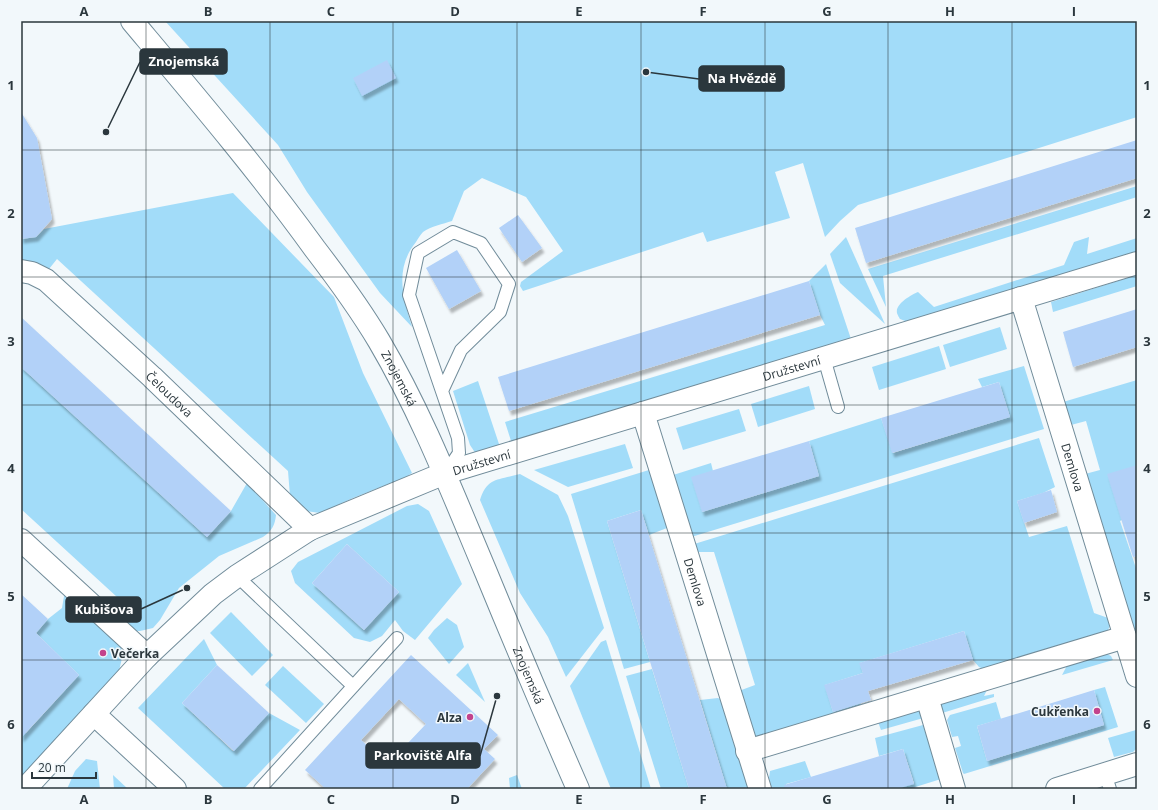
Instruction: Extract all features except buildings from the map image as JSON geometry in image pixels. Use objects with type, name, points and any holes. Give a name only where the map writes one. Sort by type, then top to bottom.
[{"type":"street","name":"Znojemská","points":[[132,21],[224,130],[285,207],[354,301],[378,340],[420,418],[445,473],[578,789]]},
{"type":"street","name":"Družstevní","points":[[25,789],[146,656],[213,594],[237,576],[310,529],[445,473],[1137,263]]},
{"type":"street","name":"Čeloudova","points":[[21,271],[32,272],[46,280],[152,377],[310,529]]},
{"type":"street","name":"Demlova","points":[[1021,298],[1137,676]]},
{"type":"street","name":"Demlova","points":[[643,413],[760,789]]},
{"type":"street","points":[[21,540],[146,656]]},
{"type":"street","points":[[747,751],[1125,637]]},
{"type":"street","points":[[927,697],[954,789]]},
{"type":"street","points":[[94,714],[175,789]]},
{"type":"street","points":[[1057,789],[1107,782],[1137,764]]},
{"type":"lane","points":[[442,391],[461,350],[500,312],[508,284],[481,243],[453,232],[418,253],[409,295],[458,438],[459,453],[445,473]]},
{"type":"lane","points":[[824,358],[838,407]]},
{"type":"lane","points":[[237,576],[353,686]]},
{"type":"lane","points":[[260,789],[397,638]]},
{"type":"shaded area","points":[[165,21],[1137,21],[1137,117],[858,205],[825,237],[803,163],[775,172],[790,218],[707,242],[703,232],[523,291],[520,286],[521,282],[563,251],[526,197],[482,178],[464,191],[452,221],[423,232],[409,252],[405,262],[402,283],[412,327],[380,293],[307,192],[278,145]]},
{"type":"shaded area","points":[[1137,186],[1137,197],[883,276],[886,307],[868,269]]},
{"type":"shaded area","points":[[233,193],[334,297],[363,373],[412,473],[406,477],[320,513],[306,511],[290,496],[288,471],[57,259],[45,274],[21,269],[21,239],[36,237],[44,229]]},
{"type":"shaded area","points":[[846,237],[885,324],[840,283],[830,254]]},
{"type":"shaded area","points":[[1089,237],[1087,254],[1137,238],[1137,252],[908,322],[900,319],[897,314],[898,306],[918,292],[934,307],[1064,265],[1074,242]]},
{"type":"shaded area","points":[[826,264],[851,339],[512,444],[505,422],[825,325],[820,315],[809,281]]},
{"type":"shaded area","points":[[1137,275],[1137,286],[1053,312],[1051,302]]},
{"type":"shaded area","points":[[1000,327],[1007,349],[950,367],[943,345]]},
{"type":"shaded area","points":[[939,346],[946,369],[879,390],[872,367]]},
{"type":"shaded area","points":[[1024,366],[1044,429],[688,538],[670,476],[711,463],[713,471],[702,512],[819,476],[809,441],[881,418],[893,453],[1010,417],[999,382],[982,387],[978,379]]},
{"type":"shaded area","points":[[21,367],[207,537],[231,511],[247,483],[276,515],[272,528],[263,537],[219,556],[179,588],[160,620],[153,628],[140,631],[128,631],[101,607],[117,597],[21,509]]},
{"type":"shaded area","points":[[1137,380],[1137,465],[1122,520],[1120,521],[1137,571],[1137,643],[1085,474],[1100,470],[1086,421],[1071,425],[1063,402]]},
{"type":"shaded area","points":[[478,381],[500,447],[476,454],[470,445],[453,391]]},
{"type":"shaded area","points":[[809,386],[815,409],[758,427],[751,404]]},
{"type":"shaded area","points":[[739,409],[746,431],[683,450],[676,428]]},
{"type":"shaded area","points":[[1039,438],[1055,487],[1043,493],[1017,501],[1029,537],[1067,526],[1094,613],[1111,619],[1110,626],[1106,634],[988,671],[979,667],[973,660],[964,631],[860,663],[863,673],[825,685],[833,712],[861,703],[859,711],[767,740],[754,737],[736,692],[755,685],[714,552],[693,552],[691,545]]},
{"type":"shaded area","points":[[625,444],[633,468],[568,487],[534,470]]},
{"type":"shaded area","points":[[649,470],[667,528],[649,535],[641,510],[607,521],[650,662],[624,669],[571,494]]},
{"type":"shaded area","points":[[520,474],[558,495],[568,516],[604,628],[566,677],[548,637],[520,593],[480,500],[486,487],[490,483]]},
{"type":"shaded area","points":[[418,504],[429,511],[462,584],[415,640],[403,631],[395,620],[382,636],[370,642],[354,638],[295,583],[291,571],[298,562],[407,506]],"holes":[[[347,544],[399,592],[364,630],[312,583]]]},
{"type":"shaded area","points":[[65,590],[121,646],[122,658],[119,671],[21,778],[21,729],[26,733],[79,675],[36,633],[48,619],[62,608]]},
{"type":"shaded area","points":[[231,612],[273,655],[252,676],[210,633]]},
{"type":"shaded area","points":[[447,618],[457,625],[464,647],[449,664],[428,638]]},
{"type":"shaded area","points":[[204,639],[217,665],[182,703],[233,751],[269,713],[300,730],[244,789],[225,789],[138,708]]},
{"type":"shaded area","points":[[606,640],[651,789],[611,789],[570,686],[601,642]]},
{"type":"shaded area","points":[[1107,654],[1111,656],[1113,660],[1062,675],[1070,660]]},
{"type":"shaded area","points":[[468,663],[485,702],[456,675]]},
{"type":"shaded area","points":[[283,666],[324,704],[306,723],[265,685]]},
{"type":"shaded area","points":[[652,669],[689,789],[661,789],[626,676]]},
{"type":"shaded area","points":[[990,684],[984,696],[994,694],[994,697],[939,714],[939,703]]},
{"type":"shaded area","points":[[1105,687],[1118,727],[964,774],[963,773],[955,748],[961,746],[958,736],[952,737],[947,720],[950,715],[996,702],[1001,719],[977,726],[987,761],[1104,725],[1094,690]]},
{"type":"shaded area","points":[[718,698],[725,702],[753,789],[727,789],[700,700]]},
{"type":"shaded area","points":[[920,708],[927,717],[881,730],[878,722]]},
{"type":"shaded area","points":[[923,725],[941,779],[909,789],[896,789],[914,783],[903,749],[879,756],[875,738]]},
{"type":"shaded area","points":[[1136,730],[1137,748],[1133,752],[1114,757],[1108,738]]},
{"type":"shaded area","points":[[86,759],[97,761],[100,789],[67,789],[75,771]]},
{"type":"shaded area","points":[[805,761],[811,777],[786,784],[787,789],[772,789],[769,778],[770,771]]},
{"type":"shaded area","points":[[113,775],[128,789],[114,789]]},
{"type":"shaded area","points":[[517,775],[522,789],[510,789],[509,778]]},
{"type":"place","name":"Na Hvězdě","points":[[646,72]]},
{"type":"place","name":"Znojemská","points":[[106,132]]},
{"type":"place","name":"Kubišova","points":[[187,588]]},
{"type":"place","name":"Večerka","points":[[103,653]]},
{"type":"place","name":"Parkoviště Alfa","points":[[497,696]]},
{"type":"place","name":"Cukřenka","points":[[1097,711]]},
{"type":"place","name":"Alza","points":[[470,717]]}]
